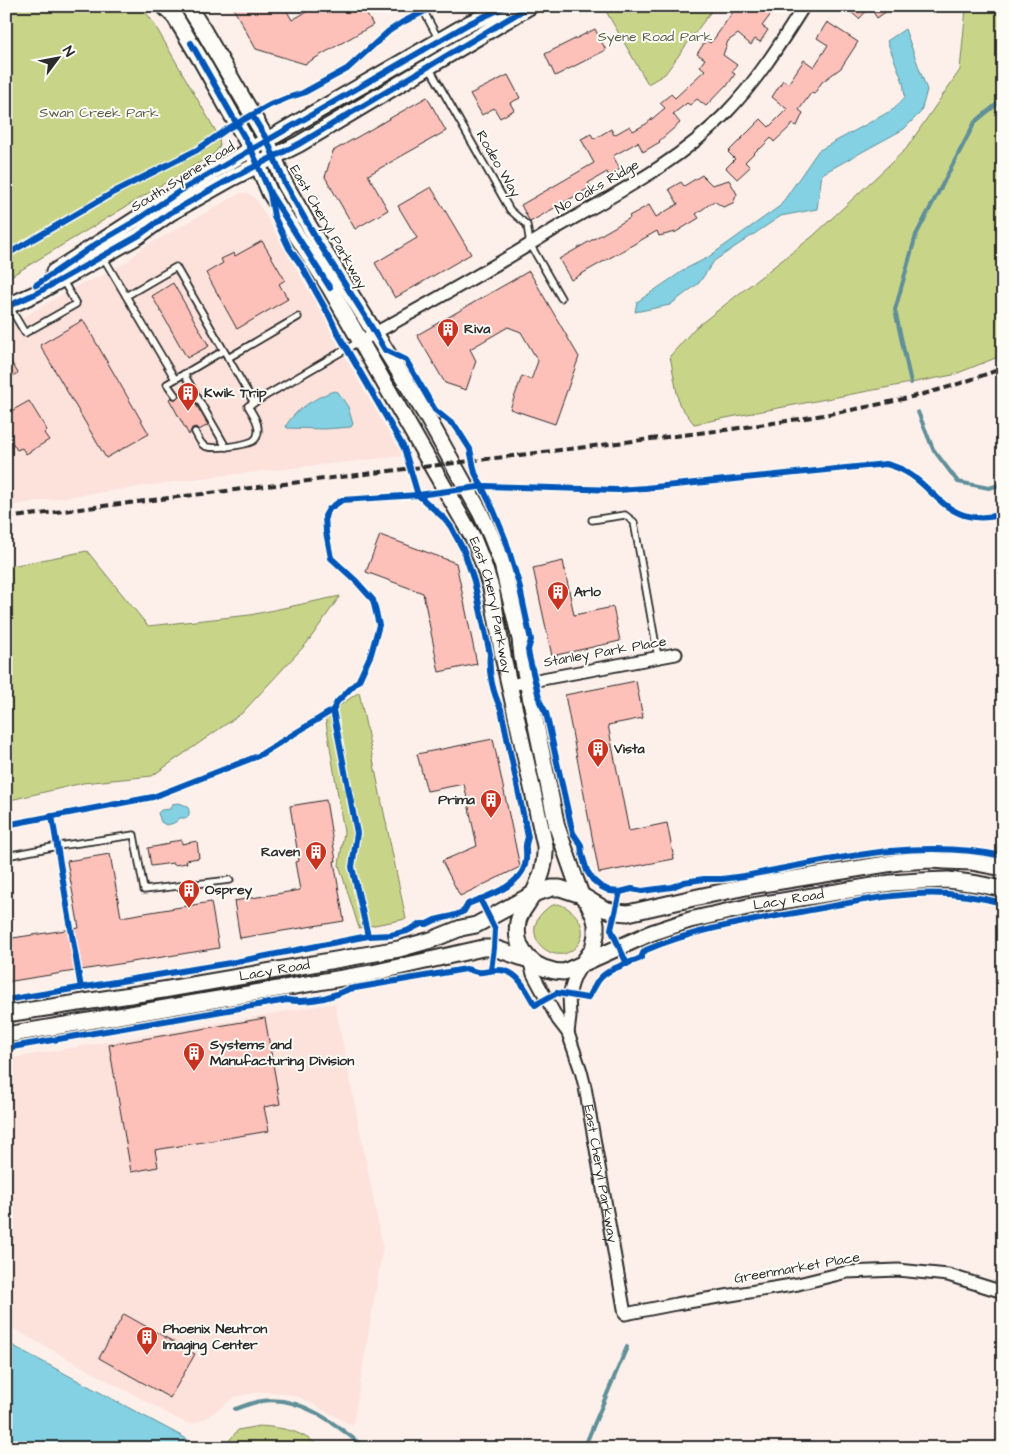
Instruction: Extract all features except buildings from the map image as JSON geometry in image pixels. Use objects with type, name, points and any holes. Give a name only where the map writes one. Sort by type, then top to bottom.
[{"type":"street","name":"East Cheryl Parkway","points":[[164,6],[175,17],[195,50],[251,149],[270,193],[330,288],[473,538],[491,588],[545,846],[543,871],[533,894]]},
{"type":"street","name":"East Cheryl Parkway","points":[[188,6],[267,140],[285,184],[312,232],[426,415],[492,536],[502,564],[520,639],[557,827],[581,895]]},
{"type":"street","name":"South Syene Road","points":[[7,306],[99,250],[180,191],[470,23],[507,6]]},
{"type":"street","name":"South Syene Road","points":[[99,250],[138,236],[170,214],[232,178],[299,144],[530,6]]},
{"type":"street","name":"No Oaks Ridge","points":[[360,341],[492,267],[651,174],[691,145],[726,114],[749,88],[770,60],[804,6]]},
{"type":"street","name":"Stanley Park Place","points":[[510,685],[676,654]]},
{"type":"street","name":"Lacy Road","points":[[581,895],[604,909],[628,913],[747,887],[899,862],[930,860],[1003,868]]},
{"type":"street","name":"Lacy Road","points":[[584,963],[670,926],[752,906],[890,883],[956,881],[1003,889]]},
{"type":"street","points":[[552,888],[560,888],[581,895],[587,901],[596,924],[593,949],[584,963],[564,972],[545,969],[529,960],[520,942],[518,922],[522,911],[533,894],[552,888]]},
{"type":"street","name":"Lacy Road","points":[[6,1014],[154,992],[364,956],[431,940],[462,928],[476,925],[533,894]]},
{"type":"street","name":"Lacy Road","points":[[6,1035],[372,972],[483,948],[494,948],[529,960]]},
{"type":"street","name":"East Cheryl Parkway","points":[[529,960],[533,974],[558,1020],[568,1033],[585,1088],[625,1314]]},
{"type":"street","name":"East Cheryl Parkway","points":[[568,1033],[570,1017],[568,996],[574,978],[584,963]]},
{"type":"street","name":"Greenmarket Place","points":[[625,1314],[798,1284],[847,1272],[898,1270],[948,1275],[1003,1292]]},
{"type":"lane","points":[[421,6],[440,41]]},
{"type":"lane","name":"Rodeo Way","points":[[429,67],[510,210],[527,226],[530,244],[561,298]]},
{"type":"lane","points":[[99,250],[175,379]]},
{"type":"lane","points":[[126,296],[176,267],[228,358],[251,404],[258,423],[256,437],[252,441],[226,447],[208,448],[203,445],[195,432]]},
{"type":"lane","points":[[7,306],[24,333],[76,304],[59,275]]},
{"type":"lane","points":[[228,358],[298,316]]},
{"type":"lane","points":[[251,404],[360,341]]},
{"type":"lane","points":[[175,395],[168,384],[224,351]]},
{"type":"lane","points":[[184,374],[226,447]]},
{"type":"lane","points":[[592,520],[625,515],[634,522],[658,657]]},
{"type":"lane","points":[[6,856],[134,835],[144,890],[230,880]]},
{"type":"shaded area","points":[[240,193],[247,193],[253,196],[258,202],[330,331],[391,437],[404,456],[201,478],[6,506],[6,327],[84,282],[100,277],[129,260],[142,248]]},
{"type":"shaded area","points":[[335,1003],[383,1247],[353,1426],[299,1397],[283,1393],[261,1392],[235,1397],[207,1418],[193,1424],[185,1423],[6,1325],[6,1059]]},
{"type":"green space","name":"Swan Creek Park","points":[[6,6],[141,6],[153,22],[218,135],[220,145],[215,153],[6,279]]},
{"type":"green space","name":"Syene Road Park","points":[[603,6],[715,6],[665,74],[648,84]]},
{"type":"green space","points":[[967,6],[1003,6],[1003,355],[953,375],[694,424],[679,404],[670,356],[694,329],[813,236],[906,149],[960,70]]},
{"type":"green space","points":[[87,551],[148,626],[250,615],[340,596],[307,643],[242,713],[152,776],[83,783],[6,801],[6,567]]},
{"type":"green space","points":[[359,692],[406,919],[359,928],[339,865],[344,832],[325,716]]},
{"type":"green space","points":[[558,904],[574,914],[581,925],[582,931],[579,943],[571,951],[561,954],[552,953],[544,949],[538,942],[535,933],[536,923],[542,913],[553,905]]},
{"type":"green space","points":[[259,1426],[293,1431],[322,1448],[223,1448],[238,1430]]},
{"type":"water","points":[[905,29],[927,90],[921,112],[904,129],[822,174],[817,209],[781,216],[714,261],[699,283],[670,305],[635,312],[637,302],[687,268],[707,258],[780,206],[818,151],[894,109],[905,97],[903,82],[887,41]]},
{"type":"water","points":[[334,391],[338,392],[348,407],[353,424],[351,427],[325,429],[287,428],[289,420],[300,410],[321,396]]},
{"type":"water","points":[[179,803],[187,806],[189,815],[187,818],[180,818],[174,823],[166,825],[161,822],[158,813],[161,810],[170,809],[172,804]]},
{"type":"water","points":[[6,1342],[187,1439],[184,1448],[6,1448]]},
{"type":"waterway","points":[[911,383],[895,310],[916,235],[975,122],[1003,99]]},
{"type":"waterway","points":[[918,412],[933,449],[958,482],[989,488],[1003,484]]},
{"type":"waterway","points":[[584,1448],[627,1347]]},
{"type":"waterway","points":[[235,1409],[262,1401],[276,1400],[291,1403],[304,1407],[330,1421],[365,1448]]},
{"type":"railway","points":[[6,518],[732,429],[835,413],[912,397],[1003,368]]},
{"type":"cycle path","points":[[6,255],[114,192],[197,150],[227,129],[270,105],[303,93],[347,69],[389,31],[435,6]]},
{"type":"cycle path","points":[[36,285],[96,244],[137,220],[180,191],[470,23],[507,6]]},
{"type":"cycle path","points":[[6,307],[37,293],[138,236],[170,213],[232,178],[299,144],[530,6]]},
{"type":"cycle path","points":[[191,43],[251,149],[270,193],[330,288]]},
{"type":"cycle path","points":[[252,115],[267,140],[285,184],[385,350],[406,360],[435,410],[456,427],[470,449],[475,473],[506,541],[519,584],[531,640],[528,650],[529,656],[540,702],[546,713],[573,833],[581,845],[587,871],[593,880],[610,891],[620,892],[632,889],[642,891],[672,887],[684,882],[744,876],[873,853],[938,849],[1003,856]]},
{"type":"cycle path","points":[[6,1000],[230,963],[368,936],[391,935],[407,931],[421,924],[427,924],[464,911],[468,904],[509,885],[522,873],[525,865],[528,837],[501,709],[492,682],[490,654],[474,581],[464,551],[445,519],[418,495],[404,448],[301,265],[289,248],[274,216],[270,193]]},
{"type":"cycle path","points":[[6,825],[153,797],[258,756],[333,710],[337,702],[359,680],[371,654],[379,625],[373,600],[331,558],[325,516],[329,509],[342,500],[418,495],[486,486],[618,490],[886,464],[903,470],[951,509],[965,515],[982,517],[1003,514]]},
{"type":"cycle path","points":[[333,710],[357,833],[352,867],[368,936]]},
{"type":"cycle path","points":[[52,816],[81,988]]},
{"type":"cycle path","points":[[620,892],[611,929],[627,964]]},
{"type":"cycle path","points":[[6,1048],[287,1000],[319,999],[349,989],[466,969],[476,972],[497,970],[516,976],[535,1005],[557,993],[587,998],[602,977],[612,970],[641,958],[646,950],[683,936],[722,926],[901,895],[949,894],[1003,903]]},
{"type":"cycle path","points":[[480,899],[495,929],[491,970]]},
{"type":"place","name":"Riva","points":[[448,348]]},
{"type":"place","name":"Kwik Trip","points":[[188,412]]},
{"type":"place","name":"Arlo","points":[[558,611]]},
{"type":"place","name":"Vista","points":[[598,768]]},
{"type":"place","name":"Prima","points":[[491,819]]},
{"type":"place","name":"Raven","points":[[316,871]]},
{"type":"place","name":"Osprey","points":[[189,909]]},
{"type":"place","name":"Systems and Manufacturing Division","points":[[194,1072]]},
{"type":"place","name":"Phoenix Neutron Imaging Center","points":[[147,1356]]}]
